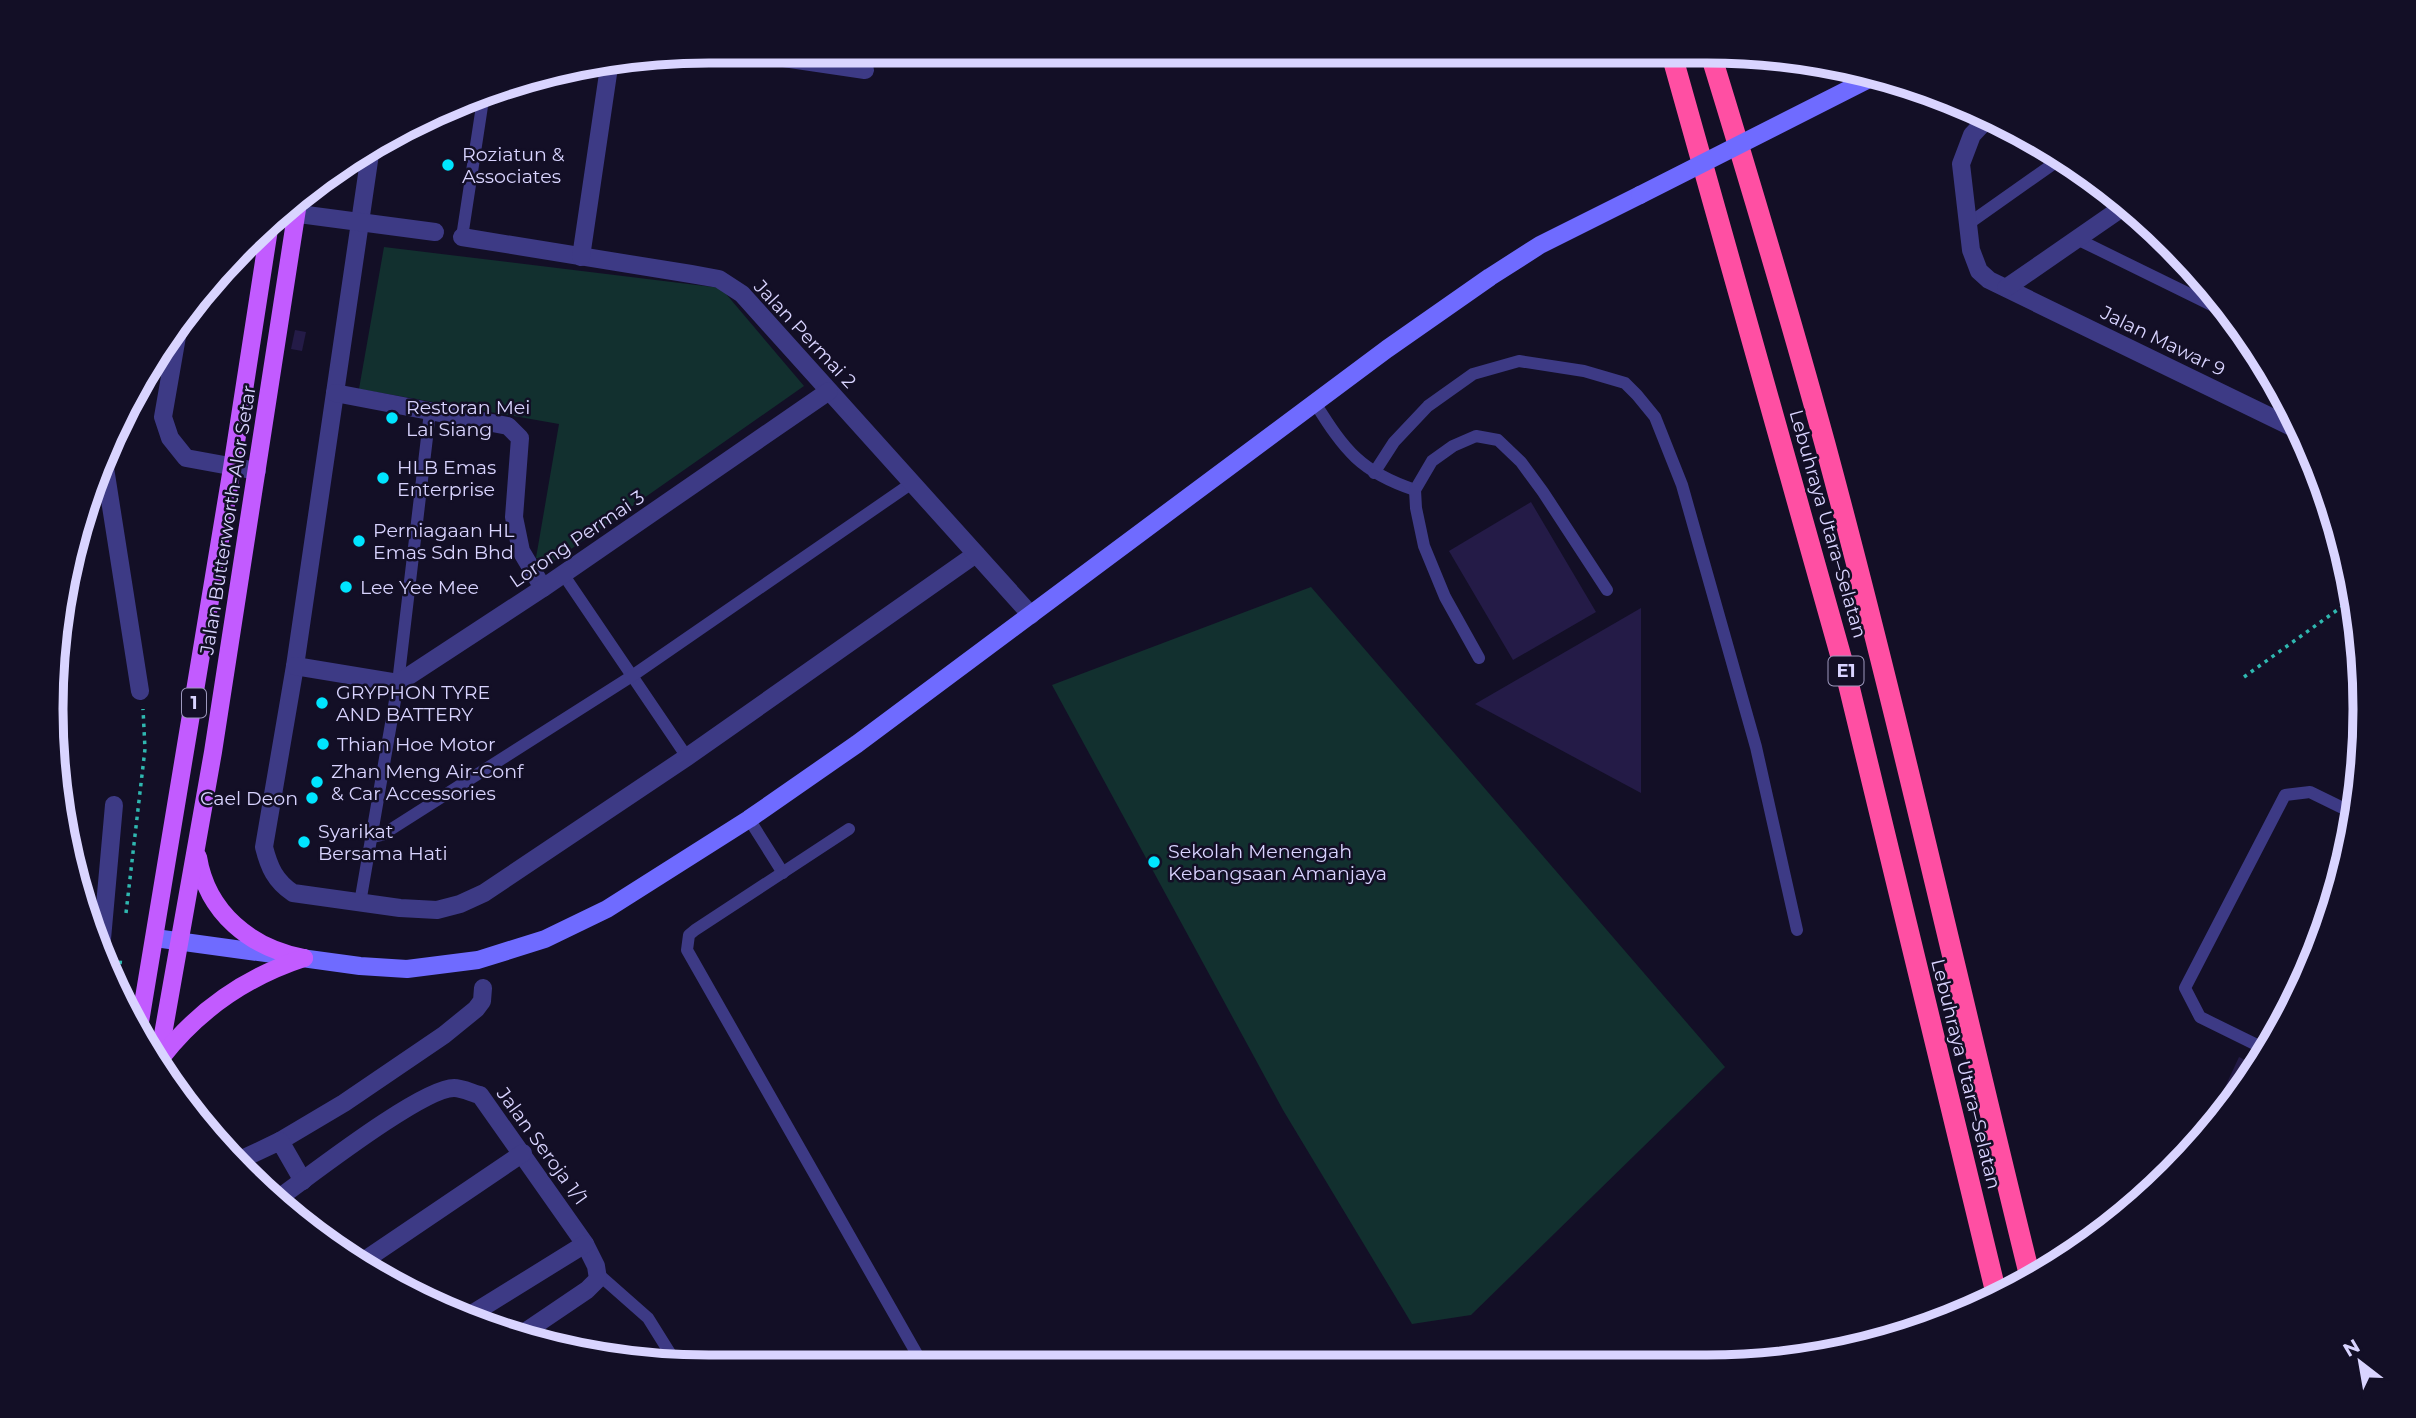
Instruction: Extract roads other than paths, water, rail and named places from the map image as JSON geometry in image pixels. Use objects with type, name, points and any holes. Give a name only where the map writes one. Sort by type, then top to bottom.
[{"type":"highway","name":"Lebuhraya Utara–Selatan","points":[[1674,63],[1847,678],[1995,1287]]},
{"type":"highway","name":"Lebuhraya Utara–Selatan","points":[[1713,63],[1757,204],[1825,445],[1922,827],[2028,1269]]},
{"type":"main road","points":[[155,938],[360,966],[407,968],[478,960],[545,939],[607,909],[749,819],[858,744],[1315,403],[1490,277],[1541,245],[1863,82]]},
{"type":"main road","name":"Jalan Butterworth-Alor Setar","points":[[161,1049],[197,846],[257,471],[292,216]]},
{"type":"main road","name":"Jalan Butterworth-Alor Setar","points":[[141,1016],[268,237]]},
{"type":"main road","points":[[197,846],[205,883],[213,900],[237,928],[269,948],[304,958]]},
{"type":"main road","points":[[163,1053],[192,1022],[233,990],[279,966],[304,958]]},
{"type":"street","points":[[817,63],[865,70]]},
{"type":"street","points":[[581,257],[608,71]]},
{"type":"street","name":"Jalan Mawar 9","points":[[1982,125],[1972,135],[1961,164],[1971,250],[1979,271],[1989,280],[2287,425]]},
{"type":"street","points":[[369,160],[295,666],[264,847],[269,867],[280,884],[293,893],[437,910],[472,899],[687,757],[976,554]]},
{"type":"street","points":[[300,209],[360,223],[435,232]]},
{"type":"street","points":[[2006,288],[2118,211]]},
{"type":"street","name":"Jalan Permai 2","points":[[462,237],[719,279],[742,294],[1031,615]]},
{"type":"street","points":[[176,345],[163,417],[170,438],[186,458],[257,471]]},
{"type":"street","name":"Lorong Permai 3","points":[[398,683],[543,588],[829,391]]},
{"type":"street","points":[[335,393],[508,426],[520,438],[514,517],[521,551],[543,588]]},
{"type":"street","points":[[106,477],[140,691]]},
{"type":"street","points":[[295,666],[398,683]]},
{"type":"street","points":[[103,932],[114,805]]},
{"type":"street","points":[[244,1158],[280,1141],[344,1103],[444,1035],[476,1009],[482,1001],[484,988]]},
{"type":"street","name":"Jalan Seroja 1/1","points":[[283,1195],[354,1144],[430,1095],[454,1088],[480,1095],[585,1244],[598,1276]]},
{"type":"street","points":[[280,1141],[303,1181]]},
{"type":"street","points":[[369,1257],[523,1153]]},
{"type":"street","points":[[476,1311],[585,1244]]},
{"type":"street","points":[[529,1329],[587,1290],[598,1276]]},
{"type":"lane","points":[[462,237],[482,104]]},
{"type":"lane","points":[[1968,224],[2053,164]]},
{"type":"lane","points":[[2077,239],[2211,304]]},
{"type":"lane","points":[[1374,473],[1394,442],[1428,406],[1473,374],[1518,361],[1584,371],[1625,383],[1637,395],[1655,417],[1682,485],[1756,747],[1797,930]]},
{"type":"lane","points":[[1315,403],[1336,437],[1355,459],[1388,481],[1415,490]]},
{"type":"lane","points":[[360,903],[398,683],[430,412]]},
{"type":"lane","points":[[1479,657],[1445,597],[1424,546],[1416,508],[1415,490],[1432,461],[1453,446],[1476,436],[1498,440],[1521,462],[1543,492],[1607,590]]},
{"type":"lane","points":[[373,837],[382,835],[632,676],[912,483]]},
{"type":"lane","points":[[563,574],[687,757]]},
{"type":"lane","points":[[2258,1045],[2200,1017],[2185,988],[2285,795],[2310,792],[2345,809]]},
{"type":"lane","points":[[749,819],[783,873]]},
{"type":"lane","points":[[849,829],[689,935],[687,950],[917,1355]]},
{"type":"lane","points":[[598,1276],[648,1318],[671,1354]]},
{"type":"place","name":"Roziatun & Associates","points":[[448,165]]},
{"type":"place","name":"Restoran Mei Lai Siang","points":[[392,418]]},
{"type":"place","name":"HLB Emas Enterprise","points":[[383,478]]},
{"type":"place","name":"Perniagaan HL Emas Sdn Bhd","points":[[359,541]]},
{"type":"place","name":"Lee Yee Mee","points":[[346,587]]},
{"type":"place","name":"GRYPHON TYRE AND BATTERY","points":[[322,703]]},
{"type":"place","name":"Thian Hoe Motor","points":[[323,744]]},
{"type":"place","name":"Zhan Meng Air-Conf & Car Accessories","points":[[317,782]]},
{"type":"place","name":"Cael Deon","points":[[312,798]]},
{"type":"place","name":"Syarikat Bersama Hati","points":[[304,842]]},
{"type":"place","name":"Sekolah Menengah Kebangsaan Amanjaya","points":[[1154,862]]}]
